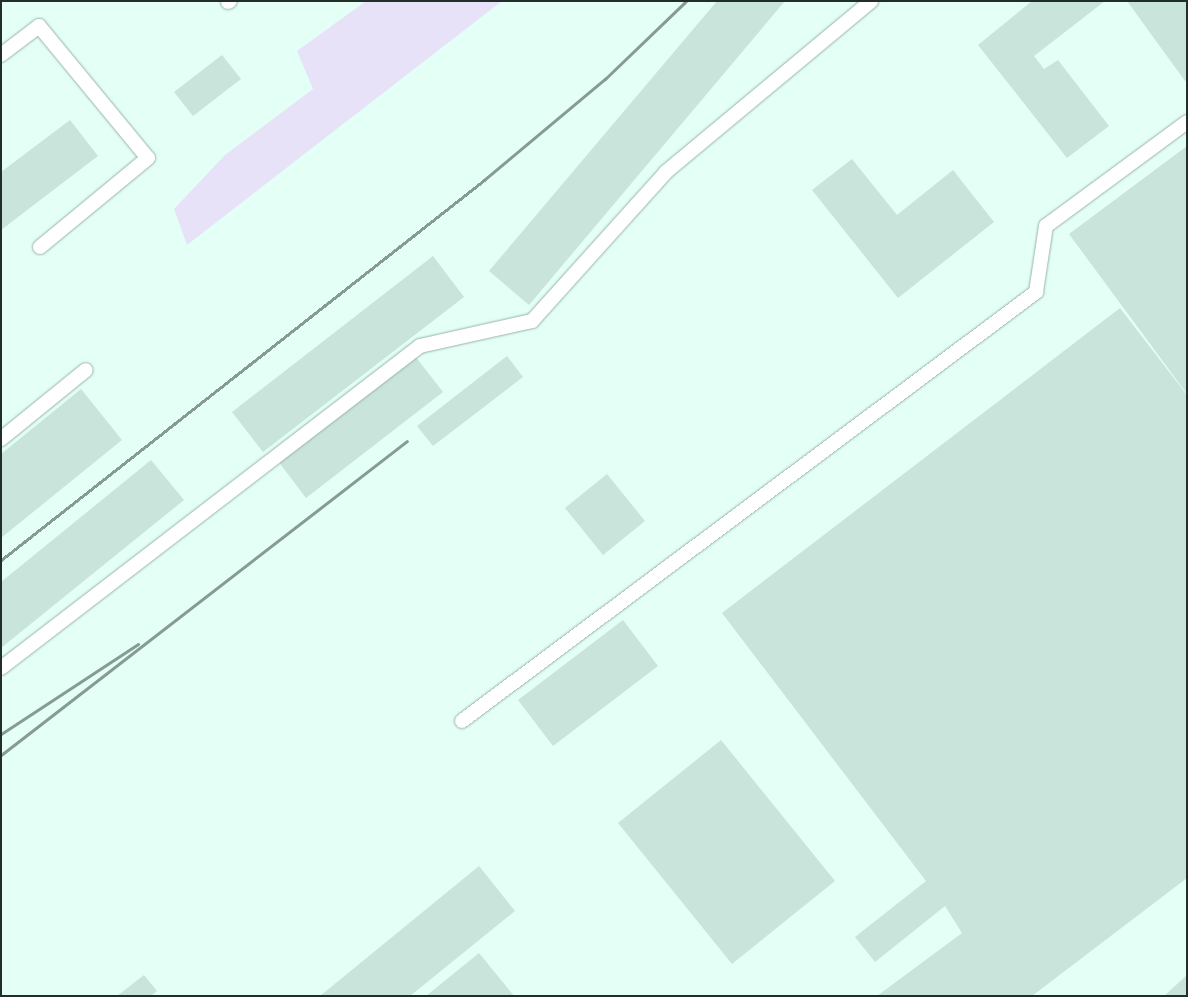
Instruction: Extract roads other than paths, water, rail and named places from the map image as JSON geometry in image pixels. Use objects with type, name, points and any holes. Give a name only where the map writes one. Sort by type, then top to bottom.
[{"type":"lane","points":[[1,668],[420,346],[532,321],[666,172],[871,1]]},
{"type":"lane","points":[[1,56],[39,26],[148,158],[40,247]]},
{"type":"lane","points":[[462,721],[1036,292],[1046,226],[1187,122]]},
{"type":"lane","points":[[1,439],[86,370]]},
{"type":"railway","points":[[1,560],[484,180],[605,79],[686,1]]},
{"type":"railway","points":[[1,755],[407,441]]},
{"type":"railway","points":[[1,734],[138,644]]}]
